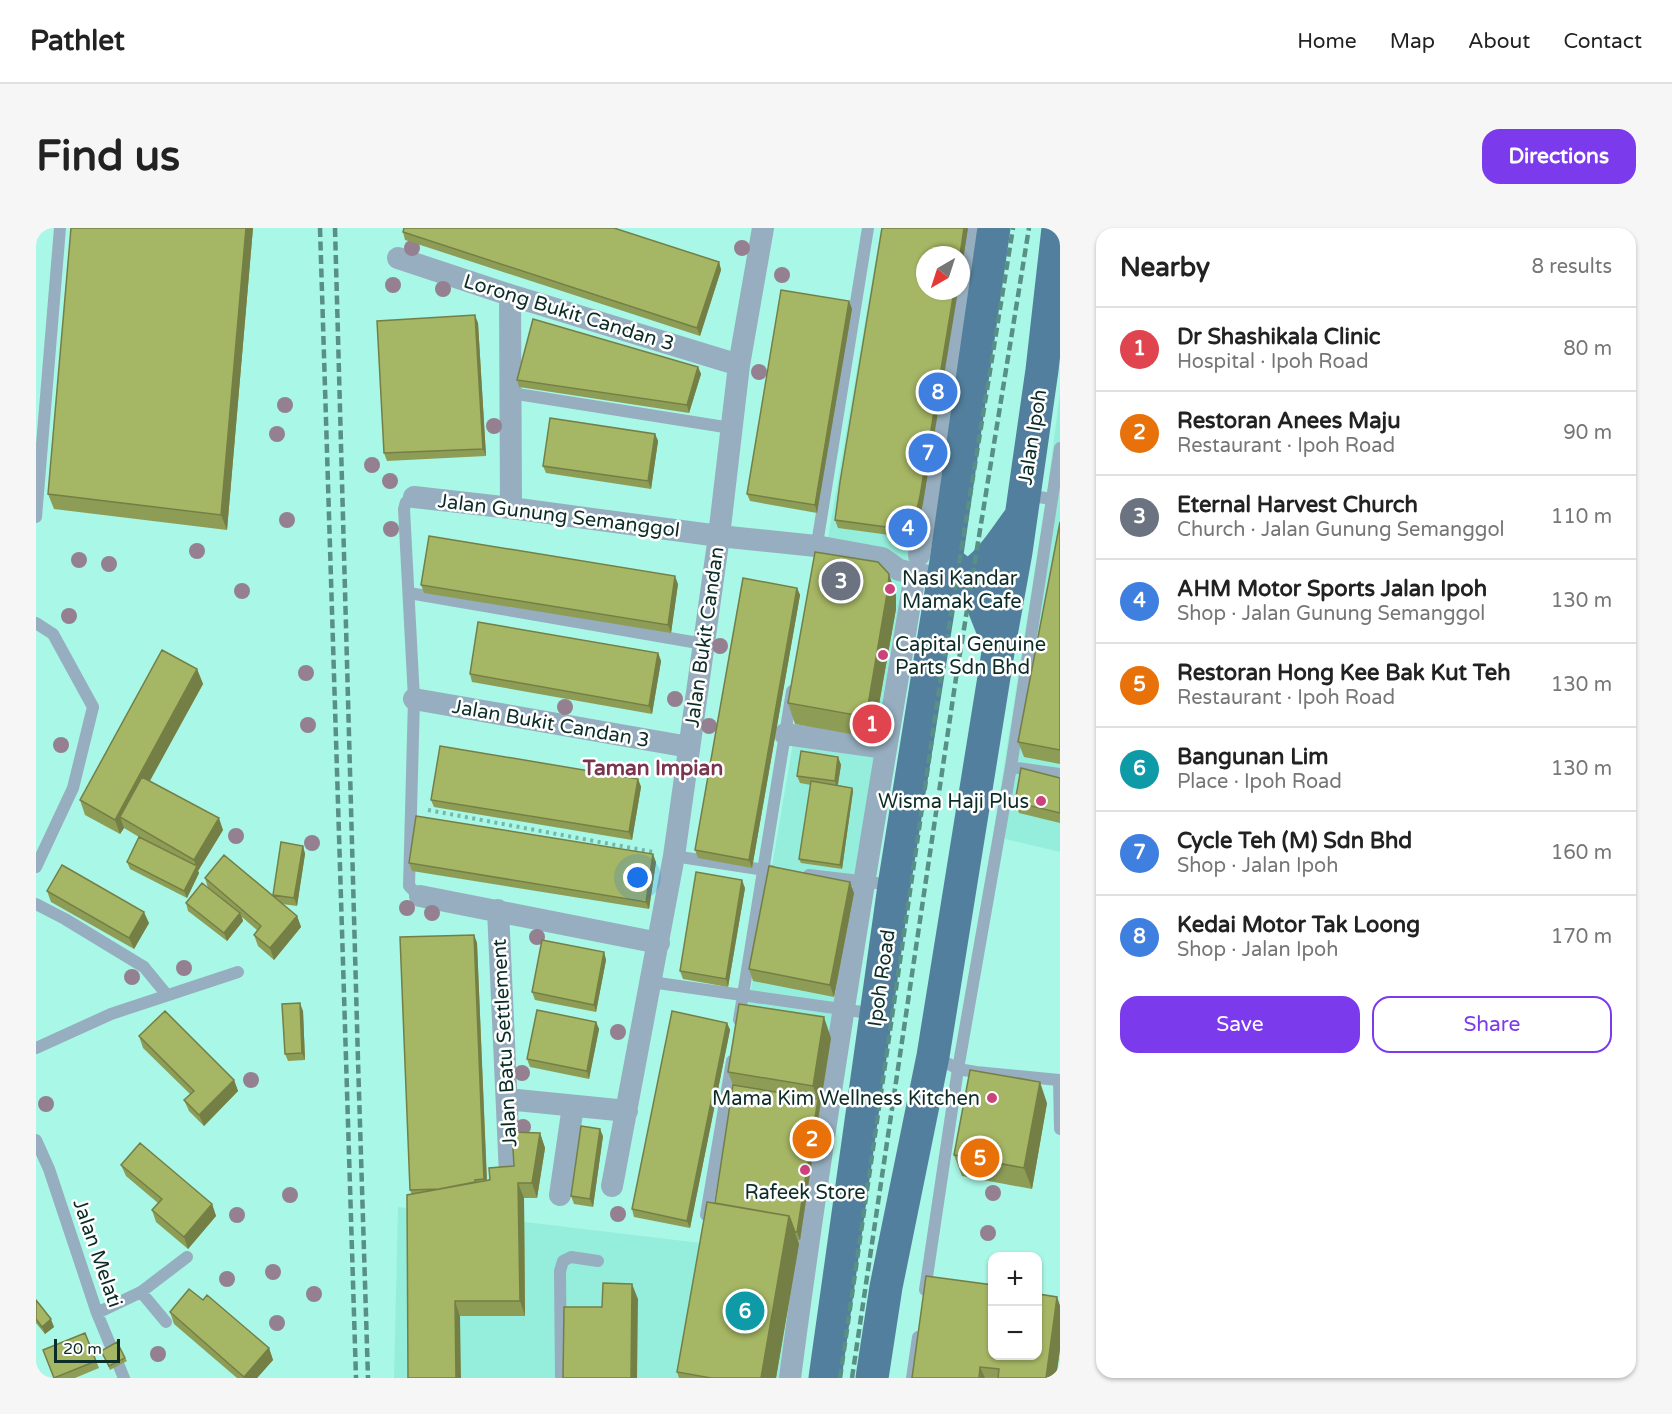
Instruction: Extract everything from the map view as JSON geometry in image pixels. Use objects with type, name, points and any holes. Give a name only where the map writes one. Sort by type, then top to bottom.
[{"type":"main road","points":[[938,569],[994,228]]},
{"type":"main road","name":"Jalan Ipoh","points":[[999,646],[1032,504],[1042,370],[1058,228]]},
{"type":"main road","points":[[938,569],[985,562],[1032,504]]},
{"type":"main road","points":[[872,1378],[886,1287],[946,1062],[999,646],[978,593],[938,569]]},
{"type":"main road","name":"Ipoh Road","points":[[825,1378],[860,1012],[879,883],[938,569]]},
{"type":"street","name":"Jalan Bukit Candan","points":[[612,1186],[674,856],[719,536],[739,365],[763,228]]},
{"type":"street","points":[[968,246],[971,228]]},
{"type":"street","name":"Lorong Bukit Candan 3","points":[[398,258],[739,365]]},
{"type":"street","points":[[510,295],[511,508]]},
{"type":"street","points":[[879,883],[886,748],[938,569],[960,300]]},
{"type":"street","name":"Jalan Gunung Semanggol","points":[[414,497],[719,536],[815,552],[882,558],[900,552],[938,569]]},
{"type":"street","name":"Jalan Bukit Candan 3","points":[[414,699],[689,747]]},
{"type":"street","points":[[785,734],[886,748]]},
{"type":"street","points":[[420,896],[659,943]]},
{"type":"street","name":"Jalan Batu Settlement","points":[[498,910],[510,1175]]},
{"type":"street","points":[[790,1378],[806,1254],[860,1012]]},
{"type":"street","points":[[507,1099],[627,1111]]},
{"type":"street","points":[[560,1195],[573,1106]]},
{"type":"lane","points":[[36,517],[60,228]]},
{"type":"lane","points":[[815,552],[868,228]]},
{"type":"lane","points":[[511,393],[731,428]]},
{"type":"lane","points":[[923,1303],[946,1062],[1011,767],[1032,504],[1057,482],[1060,448]]},
{"type":"lane","points":[[414,497],[406,502],[404,509],[414,699],[409,886],[420,896]]},
{"type":"lane","points":[[409,593],[704,644]]},
{"type":"lane","points":[[36,623],[53,634],[93,707],[72,788],[36,867]]},
{"type":"lane","points":[[738,1030],[795,676]]},
{"type":"lane","points":[[1011,767],[1060,774]]},
{"type":"lane","points":[[674,856],[762,870],[879,883]]},
{"type":"lane","points":[[36,904],[144,967],[167,995]]},
{"type":"lane","points":[[36,1048],[111,1014],[238,972]]},
{"type":"lane","points":[[651,982],[860,1012]]},
{"type":"lane","points":[[704,1227],[734,1054]]},
{"type":"lane","points":[[946,1062],[976,1072],[1059,1080],[1060,1129]]},
{"type":"lane","name":"Jalan Melati","points":[[36,1140],[50,1169],[97,1313],[124,1378]]},
{"type":"lane","points":[[97,1313],[141,1292],[186,1257]]},
{"type":"lane","points":[[561,1378],[560,1270],[563,1261],[572,1257],[598,1261]]},
{"type":"lane","points":[[141,1292],[166,1322]]},
{"type":"lane","points":[[912,1378],[920,1324]]},
{"type":"path","points":[[411,807],[674,856]]},
{"type":"shaded area","points":[[881,228],[976,228],[970,264],[970,246],[916,246],[916,300],[964,300],[786,1378],[394,1378],[398,1207],[709,1244]]},
{"type":"shaded area","points":[[1060,393],[1060,852],[993,836],[1048,486]]},
{"type":"building","points":[[71,228],[246,228],[221,515],[48,494]]},
{"type":"building","points":[[404,228],[614,228],[719,262],[697,328],[403,232]]},
{"type":"building","points":[[882,228],[964,228],[961,246],[916,246],[916,300],[953,300],[915,518],[901,529],[835,520]]},
{"type":"building","points":[[781,290],[849,301],[815,505],[747,494]]},
{"type":"building","points":[[475,315],[483,449],[384,453],[377,321]]},
{"type":"building","points":[[533,319],[698,367],[687,405],[517,380]]},
{"type":"building","points":[[550,418],[655,434],[648,481],[543,466]]},
{"type":"building","points":[[1060,522],[1060,750],[1018,742]]},
{"type":"building","points":[[429,536],[675,576],[668,625],[421,585]]},
{"type":"building","points":[[815,552],[878,562],[889,574],[866,717],[788,703]]},
{"type":"building","points":[[743,578],[797,588],[749,860],[695,850]]},
{"type":"building","points":[[478,622],[658,653],[649,706],[470,674]]},
{"type":"building","points":[[162,650],[197,669],[115,820],[80,800]]},
{"type":"building","points":[[440,746],[638,779],[629,832],[431,800]]},
{"type":"building","points":[[801,751],[838,757],[835,781],[797,776]]},
{"type":"building","name":"Wisma Haji Plus","points":[[1021,768],[1060,778],[1060,813],[1015,802]]},
{"type":"building","points":[[142,777],[219,818],[194,860],[120,817]]},
{"type":"building","points":[[811,781],[852,788],[840,865],[799,859]]},
{"type":"building","points":[[416,816],[653,854],[646,902],[409,863]]},
{"type":"building","points":[[139,837],[197,866],[184,891],[127,862]]},
{"type":"building","points":[[281,842],[303,846],[294,898],[273,895]]},
{"type":"building","points":[[224,855],[297,916],[270,948],[254,935],[261,926],[205,878]]},
{"type":"building","points":[[62,865],[144,912],[129,938],[47,891]]},
{"type":"building","points":[[769,866],[850,882],[830,985],[749,969]]},
{"type":"building","points":[[696,872],[742,880],[726,979],[680,971]]},
{"type":"building","points":[[202,883],[240,913],[224,933],[186,903]]},
{"type":"building","points":[[474,935],[484,1179],[439,1189],[410,1190],[400,937]]},
{"type":"building","points":[[542,940],[604,952],[594,1005],[532,992]]},
{"type":"building","points":[[300,1003],[302,1053],[285,1054],[282,1004]]},
{"type":"building","points":[[739,1004],[824,1017],[813,1086],[728,1072]]},
{"type":"building","points":[[537,1010],[596,1022],[587,1071],[527,1059]]},
{"type":"building","points":[[165,1011],[234,1080],[199,1115],[184,1100],[194,1091],[139,1036]]},
{"type":"building","points":[[672,1011],[727,1023],[687,1221],[632,1209]]},
{"type":"building","points":[[970,1070],[1040,1082],[1024,1168],[954,1155]]},
{"type":"building","points":[[733,1085],[818,1099],[797,1232],[789,1216],[715,1203]]},
{"type":"building","points":[[581,1126],[600,1129],[590,1199],[571,1196]]},
{"type":"building","points":[[512,1132],[540,1133],[532,1183],[518,1183],[520,1301],[455,1301],[456,1378],[408,1378],[407,1195],[490,1180],[489,1168],[514,1166]]},
{"type":"building","points":[[140,1143],[212,1204],[184,1237],[152,1210],[162,1199],[121,1165]]},
{"type":"building","points":[[707,1202],[789,1216],[761,1378],[711,1378],[677,1372]]},
{"type":"building","points":[[926,1276],[988,1284],[988,1360],[1042,1360],[1042,1295],[1057,1297],[1046,1378],[998,1378],[999,1369],[980,1367],[979,1378],[912,1378]]},
{"type":"building","points":[[603,1283],[632,1284],[631,1378],[563,1378],[564,1307],[602,1307]]},
{"type":"building","points":[[189,1289],[203,1300],[207,1295],[269,1348],[244,1377],[170,1312]]},
{"type":"building","points":[[36,1300],[51,1319],[42,1327],[36,1319]]},
{"type":"building","points":[[85,1333],[96,1361],[54,1378],[43,1350]]},
{"type":"building","points":[[117,1342],[125,1358],[109,1366],[101,1351]]},
{"type":"railway","points":[[320,228],[356,1378]]},
{"type":"railway","points":[[335,228],[368,1378]]},
{"type":"railway","points":[[840,1378],[941,676],[1013,228]]},
{"type":"railway","points":[[852,1378],[956,678],[1029,228]]},
{"type":"place","name":"Kedai Motor Tak Loong","points":[[938,392]]},
{"type":"place","name":"Cycle Teh (M) Sdn Bhd","points":[[928,453]]},
{"type":"place","name":"AHM Motor Sports Jalan Ipoh","points":[[908,528]]},
{"type":"place","name":"Eternal Harvest Church","points":[[841,581]]},
{"type":"place","name":"Nasi Kandar Mamak Cafe","points":[[890,589]]},
{"type":"place","name":"Capital Genuine Parts Sdn Bhd","points":[[883,655]]},
{"type":"place","name":"Dr Shashikala Clinic","points":[[872,724]]},
{"type":"place","name":"Wisma Haji Plus","points":[[1041,801]]},
{"type":"place","name":"Mama Kim Wellness Kitchen","points":[[992,1098]]},
{"type":"place","name":"Restoran Anees Maju","points":[[812,1139]]},
{"type":"place","name":"Restoran Hong Kee Bak Kut Teh","points":[[980,1158]]},
{"type":"place","name":"Rafeek Store","points":[[805,1170]]},
{"type":"place","name":"Bangunan Lim","points":[[745,1311]]},
{"type":"district","name":"Taman Impian","points":[[653,768]]}]
